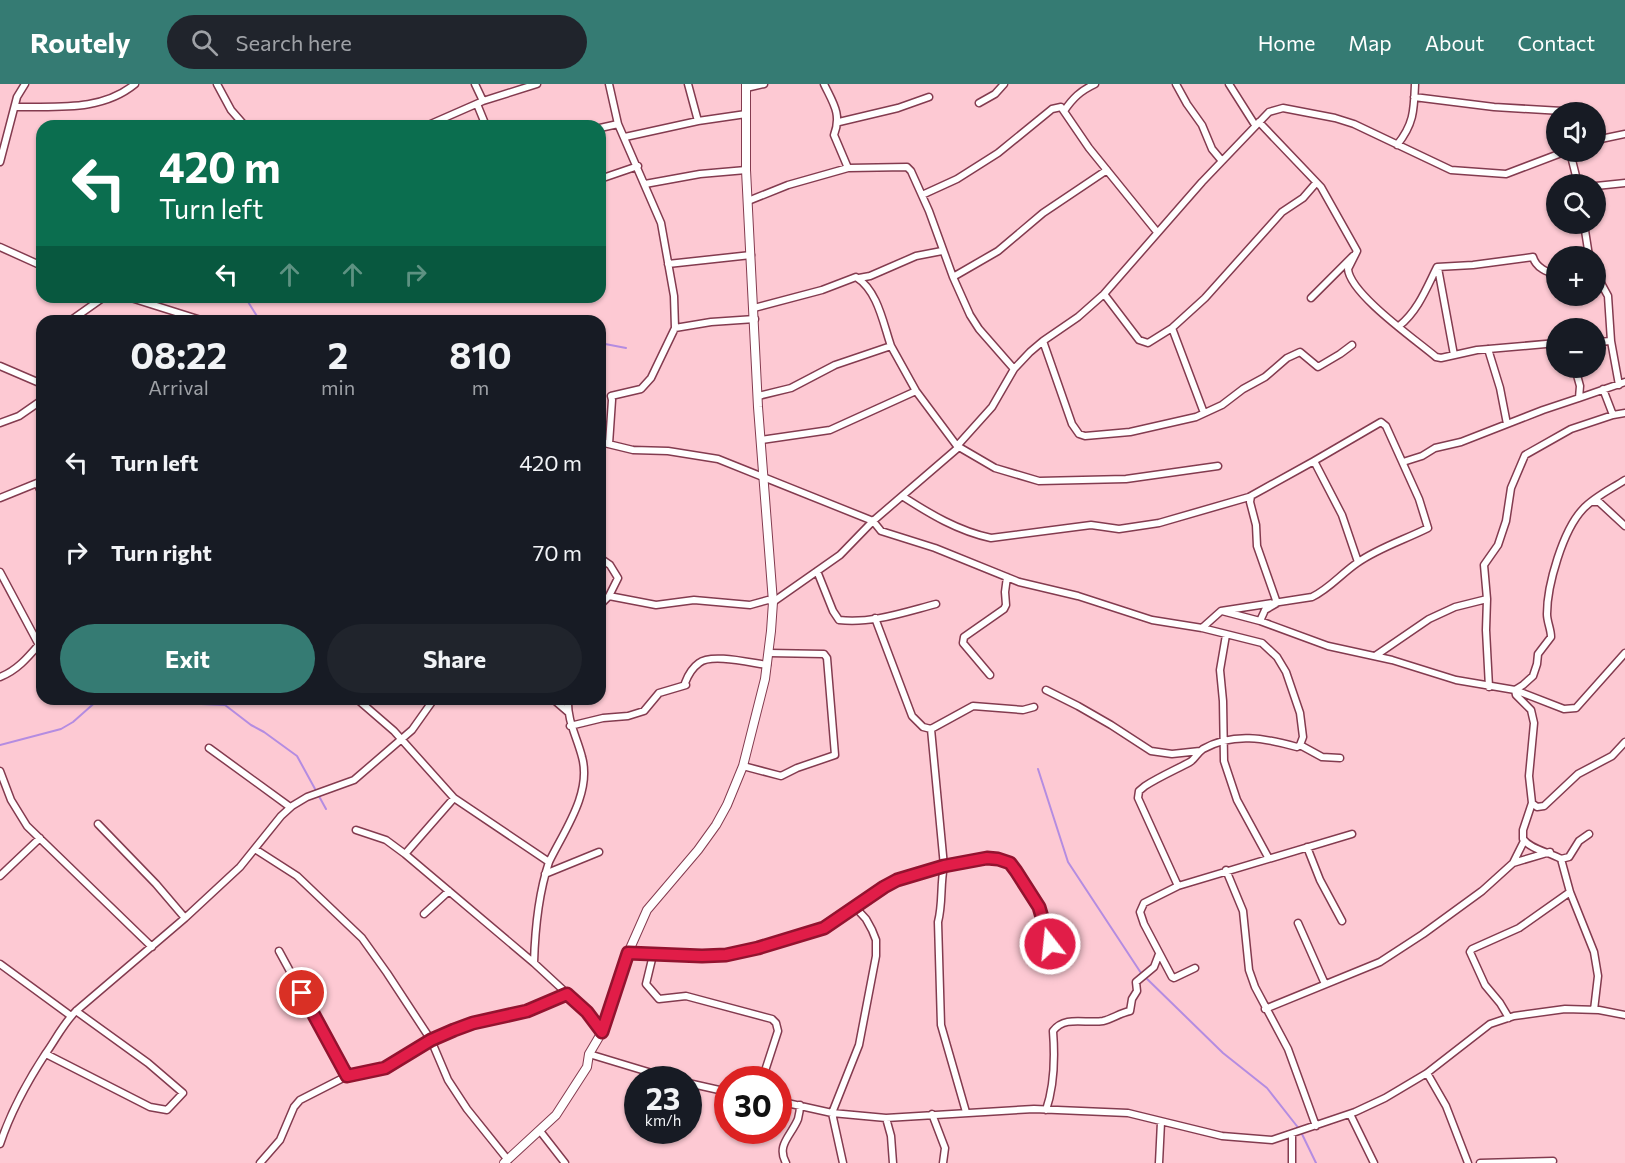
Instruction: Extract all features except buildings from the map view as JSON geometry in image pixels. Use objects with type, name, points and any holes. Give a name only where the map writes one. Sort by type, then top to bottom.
[{"type":"street","points":[[0,162],[15,106],[25,84]]},
{"type":"street","points":[[15,106],[83,105],[115,96],[135,84]]},
{"type":"street","points":[[217,84],[231,110],[240,120]]},
{"type":"street","points":[[475,84],[484,120]]},
{"type":"street","points":[[440,120],[480,102],[537,84]]},
{"type":"street","points":[[609,84],[618,124],[661,223],[674,296],[675,328],[651,378],[641,389],[611,396],[609,444]]},
{"type":"street","points":[[688,84],[698,121]]},
{"type":"street","points":[[255,849],[297,876],[362,939],[431,1040],[448,1080],[506,1161],[556,1115],[587,1067],[589,1054],[602,1032],[628,953],[646,910],[680,873],[716,825],[727,805],[743,766],[765,679],[772,602],[760,440],[746,170],[746,86],[764,84]]},
{"type":"street","points":[[824,84],[836,108],[839,122],[834,135],[849,168]]},
{"type":"street","points":[[979,103],[995,94],[1004,84]]},
{"type":"street","points":[[1064,111],[1073,97],[1095,84]]},
{"type":"street","points":[[1176,84],[1202,125],[1212,149],[1222,161]]},
{"type":"street","points":[[1229,84],[1257,124],[1316,183],[1334,208],[1357,251]]},
{"type":"street","points":[[1397,145],[1408,132],[1413,117],[1415,84]]},
{"type":"street","points":[[839,122],[928,97]]},
{"type":"street","points":[[1414,97],[1494,107],[1546,110]]},
{"type":"street","points":[[922,195],[957,179],[998,153],[1052,109],[1060,107],[1157,232]]},
{"type":"street","points":[[772,602],[840,555],[873,521],[958,446],[992,407],[1014,369],[1042,341],[1078,317],[1104,294],[1157,232],[1269,112],[1283,108],[1354,124],[1451,170],[1506,174],[1546,159]]},
{"type":"street","points":[[625,136],[746,114]]},
{"type":"street","points":[[0,124],[9,127]]},
{"type":"street","points":[[606,127],[618,124]]},
{"type":"street","points":[[1606,139],[1625,134]]},
{"type":"street","points":[[606,177],[638,166]]},
{"type":"street","points":[[748,201],[788,185],[849,168],[907,167],[922,195],[942,251],[970,315],[979,329],[1014,369]]},
{"type":"street","points":[[645,184],[700,174],[746,170]]},
{"type":"street","points":[[953,277],[998,251],[1042,213],[1107,170]]},
{"type":"street","points":[[1104,294],[1139,340],[1148,343],[1172,328],[1205,298],[1282,212],[1303,198],[1316,183]]},
{"type":"street","points":[[1606,185],[1625,183]]},
{"type":"street","points":[[0,247],[36,263]]},
{"type":"street","points":[[754,308],[822,290],[853,276],[859,278],[870,276],[916,256],[942,251]]},
{"type":"street","points":[[1311,298],[1357,251]]},
{"type":"street","points":[[1357,251],[1348,269],[1353,284],[1375,307],[1436,357],[1442,358],[1488,349],[1546,344]]},
{"type":"street","points":[[668,264],[751,255]]},
{"type":"street","points":[[1437,267],[1533,257],[1542,269],[1546,270]]},
{"type":"street","points":[[1399,326],[1415,309],[1437,267]]},
{"type":"street","points":[[1437,267],[1454,356]]},
{"type":"street","points":[[859,278],[878,306],[891,346],[916,391],[958,446],[995,468],[1039,482],[1126,479],[1218,466]]},
{"type":"street","points":[[1403,462],[1422,456],[1435,448],[1461,442],[1514,420],[1622,383],[1611,341],[1606,292]]},
{"type":"street","points":[[78,315],[96,303]]},
{"type":"street","points":[[147,303],[185,315]]},
{"type":"street","points":[[675,328],[711,322],[755,319]]},
{"type":"street","points":[[1172,328],[1204,413]]},
{"type":"street","points":[[1042,341],[1072,424],[1079,434],[1085,436],[1130,432],[1204,413],[1222,405],[1287,358],[1300,352],[1318,367],[1352,345]]},
{"type":"street","points":[[1606,341],[1611,341]]},
{"type":"street","points":[[758,396],[791,388],[835,365],[891,346]]},
{"type":"street","points":[[1488,349],[1500,388],[1507,424]]},
{"type":"street","points":[[0,366],[36,381]]},
{"type":"street","points":[[1578,378],[1579,398]]},
{"type":"street","points":[[1604,389],[1613,415]]},
{"type":"street","points":[[760,440],[830,430],[916,391]]},
{"type":"street","points":[[0,423],[19,416],[36,404]]},
{"type":"street","points":[[1489,687],[1484,565],[1498,545],[1506,521],[1511,488],[1525,455],[1571,429],[1625,412]]},
{"type":"street","points":[[902,496],[938,519],[991,538],[1091,525],[1119,528],[1147,525],[1251,496],[1381,422],[1386,426],[1419,499],[1428,528],[1358,562],[1321,592],[1297,600],[1221,611],[1202,628]]},
{"type":"street","points":[[606,443],[633,450],[668,451],[718,459],[873,521],[881,531],[935,548],[1026,584],[1078,596],[1152,620],[1202,628],[1262,643],[1277,657],[1286,672],[1300,712],[1303,737],[1300,745]]},
{"type":"street","points":[[1314,461],[1342,515],[1358,562]]},
{"type":"street","points":[[1515,690],[1533,676],[1539,654],[1551,637],[1547,616],[1549,594],[1560,552],[1574,521],[1583,508],[1625,480]]},
{"type":"street","points":[[0,498],[36,483]]},
{"type":"street","points":[[1251,496],[1257,546],[1277,603]]},
{"type":"street","points":[[1592,501],[1599,502],[1625,526]]},
{"type":"street","points":[[606,562],[618,578],[606,599]]},
{"type":"street","points":[[816,571],[832,611],[839,620],[852,622],[899,614],[936,604]]},
{"type":"street","points":[[0,572],[36,636]]},
{"type":"street","points":[[990,675],[963,643],[964,637],[1004,609],[1007,577]]},
{"type":"street","points":[[609,596],[656,605],[681,600],[750,605],[768,600],[772,602]]},
{"type":"street","points":[[1375,656],[1429,619],[1455,608],[1487,599]]},
{"type":"street","points":[[1260,621],[1265,610],[1277,603]]},
{"type":"street","points":[[1221,611],[1260,621],[1328,646],[1375,656],[1456,680],[1515,690],[1564,709],[1576,708],[1625,653]]},
{"type":"street","points":[[875,618],[912,716],[923,727],[931,729],[973,706],[1023,710],[1034,707]]},
{"type":"street","points":[[1226,635],[1220,670],[1224,761],[1237,800],[1268,857]]},
{"type":"street","points":[[0,677],[15,670],[36,647]]},
{"type":"street","points":[[743,766],[781,776],[835,755],[832,704],[824,654],[769,653]]},
{"type":"street","points":[[570,726],[644,711],[659,693],[686,685],[689,674],[697,663],[706,659],[767,665]]},
{"type":"street","points":[[1046,690],[1087,710],[1151,751],[1172,754],[1200,751],[1224,741],[1248,737],[1297,747],[1300,745],[1322,757],[1340,758]]},
{"type":"street","points":[[1265,1009],[1380,962],[1482,891],[1512,863],[1524,841],[1523,830],[1532,803],[1529,776],[1534,723],[1530,710],[1516,695],[1515,690]]},
{"type":"street","points":[[364,705],[402,740],[454,798],[549,862]]},
{"type":"street","points":[[0,1144],[12,1111],[73,1014],[185,918],[240,867],[290,807],[307,797],[354,780],[402,740],[430,705]]},
{"type":"street","points":[[559,705],[568,712]]},
{"type":"street","points":[[534,963],[540,890],[549,862],[578,802],[584,779],[582,758],[570,726],[568,705]]},
{"type":"street","points":[[931,729],[944,866],[940,883],[941,908],[938,922],[941,1025],[966,1112]]},
{"type":"street","points":[[1532,803],[1537,807],[1544,806],[1578,774],[1612,756],[1625,742]]},
{"type":"street","points":[[209,748],[290,807]]},
{"type":"street","points":[[1178,886],[1137,794],[1159,777],[1193,760],[1200,751]]},
{"type":"street","points":[[0,771],[17,813],[152,947]]},
{"type":"street","points":[[405,854],[454,798]]},
{"type":"street","points":[[98,824],[156,884],[185,918]]},
{"type":"street","points":[[356,830],[386,840],[405,854],[534,963],[587,1012],[602,1032]]},
{"type":"street","points":[[1195,968],[1173,978],[1167,970],[1140,912],[1151,899],[1178,886],[1226,870],[1352,834]]},
{"type":"street","points":[[1561,859],[1569,857],[1579,841],[1589,834]]},
{"type":"street","points":[[0,876],[40,838]]},
{"type":"street","points":[[1524,841],[1528,845],[1550,852],[1561,859],[1570,892],[1594,952],[1598,976],[1594,1010]]},
{"type":"street","points":[[1307,847],[1320,880],[1342,921]]},
{"type":"street","points":[[545,874],[599,852]]},
{"type":"street","points":[[1512,863],[1550,852]]},
{"type":"street","points":[[628,953],[726,955],[758,948],[824,928],[897,880],[944,866],[987,858],[1010,863],[1039,907],[1050,944]]},
{"type":"street","points":[[1226,870],[1243,911],[1249,970],[1265,1009],[1288,1049],[1316,1126]]},
{"type":"street","points":[[424,914],[448,891]]},
{"type":"street","points":[[1509,1018],[1485,985],[1470,952],[1472,949],[1519,928],[1570,892]]},
{"type":"street","points":[[843,1163],[832,1113],[859,1045],[876,956],[876,940],[872,930],[855,907]]},
{"type":"street","points":[[1298,923],[1325,984]]},
{"type":"street","points":[[279,951],[347,1076]]},
{"type":"street","points":[[1046,1110],[1051,1096],[1054,1065],[1053,1030],[1064,1022],[1101,1021],[1130,1011],[1131,999],[1137,991],[1136,982],[1154,967],[1159,954]]},
{"type":"street","points":[[653,955],[646,984],[659,999],[686,996],[772,1019],[778,1031],[767,1066]]},
{"type":"street","points":[[0,964],[148,1063],[183,1093],[167,1110],[150,1107],[46,1054]]},
{"type":"street","points":[[1154,967],[1167,970]]},
{"type":"street","points":[[260,1163],[280,1140],[294,1107],[300,1100],[347,1076],[385,1068],[431,1040],[473,1023],[527,1011],[567,994]]},
{"type":"street","points":[[792,1104],[832,1113],[886,1118],[966,1112],[1046,1110],[1128,1113],[1222,1136],[1272,1140],[1350,1114],[1385,1098],[1427,1073],[1490,1024],[1509,1018],[1565,1009],[1594,1010],[1625,1015]]},
{"type":"street","points":[[589,1054],[629,1066]]},
{"type":"street","points":[[1427,1073],[1446,1106],[1468,1163]]},
{"type":"street","points":[[786,1163],[782,1156],[782,1149],[798,1118],[800,1105]]},
{"type":"street","points":[[932,1114],[945,1148],[943,1163]]},
{"type":"street","points":[[1350,1114],[1374,1163]]},
{"type":"street","points":[[886,1118],[894,1163]]},
{"type":"street","points":[[1159,1163],[1161,1122]]},
{"type":"street","points":[[540,1131],[565,1163]]},
{"type":"street","points":[[1292,1134],[1292,1163]]},
{"type":"street","points":[[1479,1163],[1553,1161]]},
{"type":"waterway","points":[[249,303],[256,315]]},
{"type":"waterway","points":[[606,344],[626,348]]},
{"type":"waterway","points":[[0,745],[61,729],[92,705]]},
{"type":"waterway","points":[[225,705],[297,756],[326,809]]},
{"type":"waterway","points":[[1038,769],[1068,862],[1141,973],[1223,1053],[1267,1088],[1300,1130],[1316,1163]]},
{"type":"route","points":[[302,993],[347,1076],[385,1068],[431,1040],[454,1030],[473,1023],[527,1011],[567,994],[587,1012],[602,1032],[628,953],[726,955],[796,938],[824,928],[897,880],[944,866],[987,858],[1010,863],[1016,871],[1039,907],[1050,944]]}]
